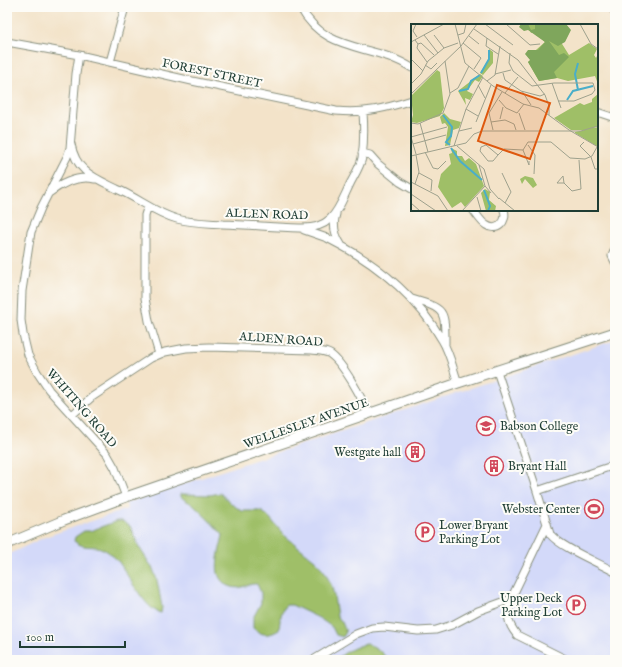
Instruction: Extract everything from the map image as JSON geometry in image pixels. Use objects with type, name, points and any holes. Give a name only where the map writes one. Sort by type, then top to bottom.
[{"type":"main road","name":"WELLESLEY AVENUE","points":[[7,544],[64,520],[126,497],[458,383],[615,332]]},
{"type":"street","points":[[110,62],[125,7]]},
{"type":"street","points":[[300,7],[314,28],[328,37],[396,59],[411,67]]},
{"type":"street","name":"FOREST STREET","points":[[7,42],[79,55],[330,110],[363,112],[382,109],[411,100]]},
{"type":"street","name":"WHITING ROAD","points":[[79,55],[76,74],[71,142],[66,157],[35,220],[30,239],[22,291],[22,328],[26,348],[33,366],[50,390],[110,459],[126,497]]},
{"type":"street","name":"ALLEN ROAD","points":[[71,142],[75,156],[80,164],[96,179],[171,217],[191,222],[311,228],[330,220],[336,213],[360,164],[362,153],[363,112]]},
{"type":"street","points":[[598,112],[615,118]]},
{"type":"street","points":[[362,153],[370,155],[395,177],[411,188]]},
{"type":"street","name":"ALLEN ROAD","points":[[48,195],[62,184],[73,180],[87,178],[96,179]]},
{"type":"street","points":[[148,206],[145,214],[145,298],[149,321],[160,354]]},
{"type":"street","points":[[474,211],[485,225],[493,228],[504,222],[504,211]]},
{"type":"street","points":[[336,213],[334,229],[342,246]]},
{"type":"street","points":[[299,228],[327,238],[342,246],[384,275],[412,299],[436,330],[445,346],[458,383]]},
{"type":"street","points":[[615,249],[612,256],[615,262]]},
{"type":"street","points":[[412,299],[435,306],[440,311],[445,322],[445,346]]},
{"type":"street","name":"ALDEN ROAD","points":[[72,415],[92,397],[147,360],[160,354],[178,349],[209,347],[312,350],[326,352],[335,359],[346,374],[362,400],[368,414]]},
{"type":"street","points":[[497,371],[550,534],[561,544],[615,572]]},
{"type":"street","points":[[537,491],[615,465]]},
{"type":"street","points":[[547,524],[511,599],[508,609],[508,618],[511,628],[517,635],[567,660]]},
{"type":"street","points":[[313,660],[356,634],[372,628],[384,627],[418,631],[436,630],[452,625],[478,611],[511,599]]},
{"type":"shaded area","name":"Babson College","points":[[615,340],[615,660],[7,660],[7,555],[45,537],[127,509],[126,503]]},
{"type":"green space","points":[[220,493],[242,511],[261,511],[269,517],[284,535],[316,561],[325,572],[332,587],[337,616],[342,622],[346,632],[343,637],[336,635],[332,627],[319,618],[292,605],[286,605],[284,608],[279,630],[269,634],[263,634],[259,633],[253,628],[253,618],[261,603],[261,593],[257,584],[235,588],[225,583],[220,578],[217,565],[223,535],[180,494],[210,495]]},
{"type":"green space","points":[[117,521],[122,521],[130,526],[139,547],[153,569],[157,580],[162,607],[161,613],[155,610],[143,599],[118,561],[111,554],[105,550],[78,544],[74,541],[75,537],[84,531],[90,531]]},
{"type":"green space","points":[[365,644],[378,649],[388,660],[337,660],[346,652]]},
{"type":"place","name":"Babson College","points":[[486,426]]},
{"type":"place","name":"Westgate hall","points":[[415,452]]},
{"type":"place","name":"Bryant Hall","points":[[494,466]]},
{"type":"place","name":"Webster Center","points":[[594,509]]},
{"type":"place","name":"Lower Bryant Parking Lot","points":[[425,532]]},
{"type":"place","name":"Upper Deck Parking Lot","points":[[576,605]]}]
